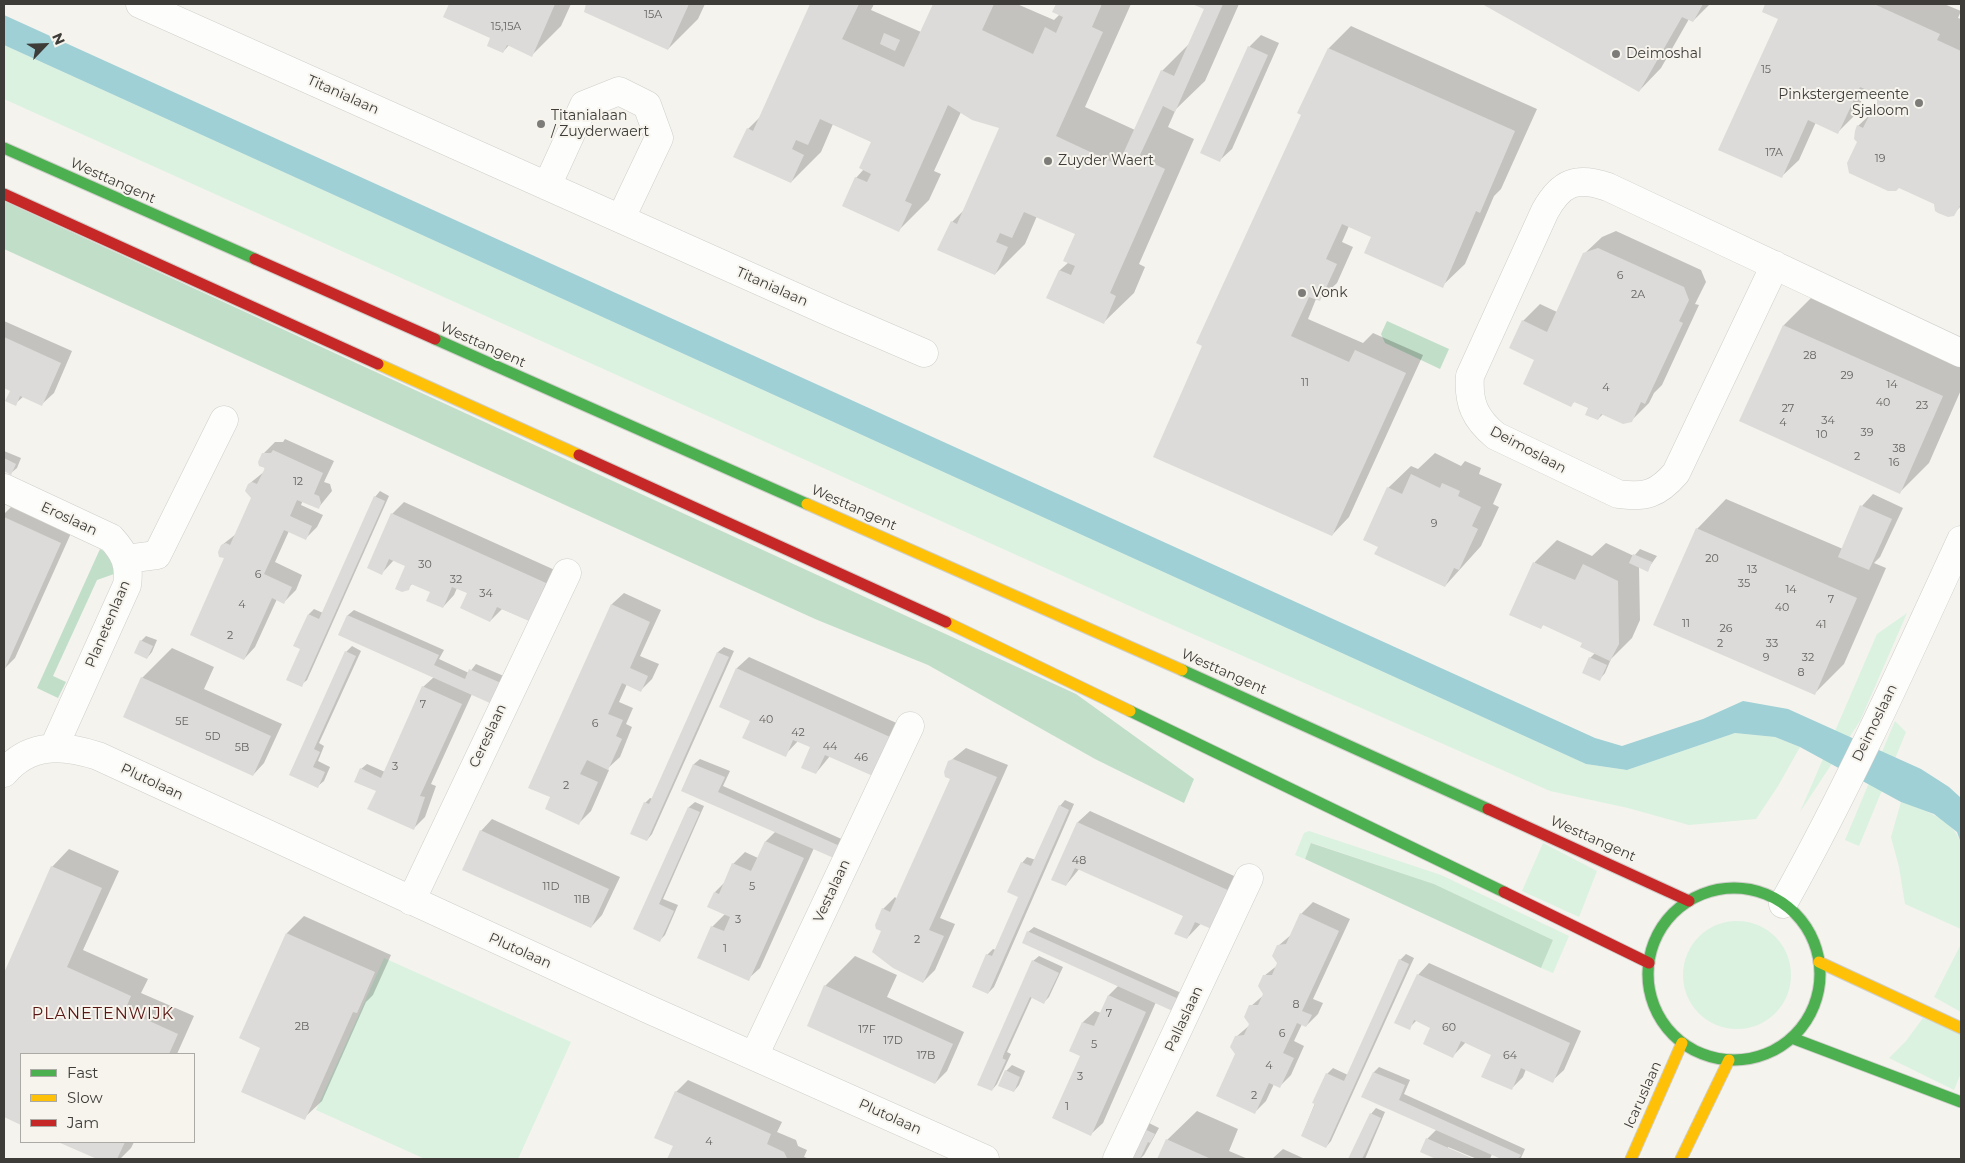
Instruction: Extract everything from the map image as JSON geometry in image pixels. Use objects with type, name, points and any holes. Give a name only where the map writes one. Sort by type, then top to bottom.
[{"type":"main road","name":"Westtangent","points":[[4,148],[1243,696],[1689,901]]},
{"type":"main road","points":[[4,194],[952,625],[1649,964]]},
{"type":"main road","points":[[1737,889],[1769,896],[1783,904],[1804,926],[1812,940],[1819,962],[1818,995],[1812,1011],[1792,1038],[1763,1056],[1728,1060],[1697,1052],[1682,1043],[1666,1027],[1655,1008],[1650,986],[1649,964],[1654,945],[1662,928],[1674,913],[1689,901],[1720,890],[1737,889]]},
{"type":"main road","points":[[1819,962],[1961,1028]]},
{"type":"main road","points":[[1792,1038],[1961,1102]]},
{"type":"main road","name":"Icaruslaan","points":[[1631,1159],[1682,1043]]},
{"type":"main road","points":[[1680,1159],[1728,1060]]},
{"type":"street","name":"Titanialaan","points":[[140,4],[924,353]]},
{"type":"street","points":[[547,186],[584,106],[619,91],[647,104],[659,138],[621,218]]},
{"type":"street","name":"Deimoslaan","points":[[1775,265],[1676,473],[1665,486],[1650,494],[1634,497],[1618,494],[1592,482],[1496,436],[1482,425],[1473,410],[1468,393],[1470,376],[1545,211],[1554,195],[1565,186],[1579,182],[1601,185],[1775,265],[1961,353]]},
{"type":"street","points":[[126,558],[157,555],[224,420]]},
{"type":"street","name":"Eroslaan","points":[[4,488],[111,538],[120,547],[126,558]]},
{"type":"street","name":"Deimoslaan","points":[[1783,904],[1870,733],[1961,540]]},
{"type":"street","name":"Planetenlaan","points":[[54,747],[127,585],[129,572],[126,558]]},
{"type":"street","name":"Cereslaan","points":[[411,901],[567,573]]},
{"type":"street","name":"Vestalaan","points":[[754,1056],[910,726]]},
{"type":"street","points":[[4,773],[11,764],[33,752],[54,747]]},
{"type":"street","name":"Plutolaan","points":[[54,747],[98,756],[411,901],[985,1159]]},
{"type":"street","name":"Pallaslaan","points":[[1117,1159],[1249,878]]},
{"type":"green space","points":[[4,45],[1586,764],[1627,770],[1735,733],[1775,737],[1800,747],[1778,786],[1756,819],[1689,825],[1628,808],[1550,791],[1143,612],[4,99]]},
{"type":"green space","points":[[4,201],[1076,694],[1194,779],[1184,803],[1095,759],[928,665],[815,619],[4,249]]},
{"type":"green space","points":[[1387,321],[1449,349],[1440,369],[1385,343],[1381,334]]},
{"type":"green space","points":[[100,549],[112,559],[114,574],[97,580],[53,676],[66,682],[58,698],[37,688]]},
{"type":"green space","points":[[1907,613],[1860,721],[1800,812],[1877,634]]},
{"type":"green space","points":[[1895,721],[1906,732],[1859,846],[1845,840]]},
{"type":"green space","points":[[1901,802],[1936,816],[1957,834],[1961,843],[1961,929],[1905,904],[1899,867],[1891,837]]},
{"type":"green space","points":[[1309,831],[1441,875],[1569,936],[1553,973],[1541,968],[1553,940],[1434,884],[1312,843],[1305,859],[1295,855],[1304,833]]},
{"type":"green space","points":[[1311,843],[1434,884],[1553,940],[1541,968],[1305,859]]},
{"type":"green space","points":[[1543,843],[1597,871],[1579,917],[1522,891]]},
{"type":"green space","points":[[1737,921],[1758,925],[1775,937],[1787,954],[1791,975],[1787,996],[1775,1013],[1758,1025],[1737,1029],[1716,1025],[1699,1013],[1687,996],[1683,975],[1687,954],[1699,937],[1716,925]]},
{"type":"green space","points":[[1961,944],[1961,1012],[1934,997]]},
{"type":"green space","points":[[384,958],[571,1042],[518,1159],[425,1159],[316,1110]]},
{"type":"green space","points":[[1923,1018],[1961,1034],[1961,1073],[1954,1090],[1889,1058],[1906,1041]]},
{"type":"water","points":[[4,15],[1595,738],[1622,746],[1703,719],[1743,701],[1788,709],[1921,769],[1949,787],[1961,798],[1961,843],[1957,832],[1934,814],[1901,802],[1800,747],[1775,737],[1735,733],[1627,770],[1586,764],[4,45]]},
{"type":"building","points":[[449,4],[555,4],[532,57],[507,45],[503,53],[487,46],[490,38],[443,17]]},
{"type":"building","points":[[586,4],[689,4],[668,50],[584,12]]},
{"type":"building","name":"Zuyder Waert","points":[[810,4],[859,4],[842,39],[904,67],[933,4],[994,4],[982,30],[1033,54],[1045,27],[1056,33],[1063,17],[1052,12],[1056,4],[1102,4],[1092,27],[1103,32],[1056,136],[1118,165],[1161,70],[1174,76],[1204,9],[1192,4],[1223,4],[1175,112],[1163,106],[1139,157],[1165,169],[1110,293],[1116,296],[1104,324],[1046,298],[1059,270],[1071,275],[1075,266],[1063,261],[1075,234],[1024,212],[1012,238],[1000,233],[996,242],[1008,247],[995,275],[937,250],[951,221],[957,224],[999,128],[972,120],[948,105],[905,201],[912,204],[899,232],[842,206],[855,177],[867,182],[871,174],[859,168],[871,142],[820,119],[808,145],[796,140],[792,149],[804,155],[791,183],[733,157],[747,128],[753,131]]},
{"type":"building","name":"Deimoshal","points":[[1482,4],[1703,4],[1693,22],[1682,17],[1639,92]]},
{"type":"building","points":[[1765,4],[1874,4],[1940,34],[1937,40],[1961,51],[1961,204],[1954,216],[1948,217],[1938,213],[1935,211],[1934,204],[1899,188],[1896,191],[1888,191],[1849,173],[1847,163],[1857,142],[1854,139],[1857,125],[1863,128],[1870,114],[1877,111],[1877,94],[1860,87],[1838,134],[1808,120],[1782,178],[1718,150],[1778,19],[1762,12]]},
{"type":"building","points":[[884,33],[900,40],[895,51],[880,44]]},
{"type":"building","points":[[1248,46],[1268,55],[1220,162],[1200,153]]},
{"type":"building","points":[[1328,48],[1515,131],[1480,213],[1476,211],[1443,288],[1364,253],[1371,237],[1342,224],[1326,259],[1337,264],[1320,301],[1309,297],[1291,336],[1349,362],[1355,350],[1406,373],[1332,536],[1153,457],[1202,346],[1196,343],[1301,115],[1297,113]]},
{"type":"building","points":[[1598,248],[1684,287],[1689,300],[1679,321],[1683,323],[1645,404],[1641,402],[1632,422],[1623,424],[1601,414],[1598,420],[1585,415],[1588,408],[1574,402],[1571,407],[1523,384],[1534,360],[1509,348],[1522,320],[1547,332],[1583,253]]},
{"type":"building","points":[[1783,325],[1943,396],[1900,494],[1739,421]]},
{"type":"building","points":[[4,337],[61,363],[42,406],[20,396],[16,406],[5,401],[10,391],[4,388]]},
{"type":"building","points":[[273,450],[323,473],[314,494],[319,496],[321,503],[319,509],[297,500],[290,516],[312,526],[306,540],[284,530],[264,574],[292,587],[284,604],[272,598],[244,660],[190,635],[224,558],[219,557],[218,552],[221,545],[226,543],[230,545],[251,498],[245,491],[248,484],[252,482],[257,484],[265,468],[259,466],[258,462],[262,453],[271,453]]},
{"type":"building","points":[[4,458],[16,464],[11,475],[4,471]]},
{"type":"building","points":[[1411,474],[1440,488],[1442,483],[1460,491],[1458,496],[1481,507],[1472,526],[1478,529],[1459,570],[1454,568],[1445,587],[1374,554],[1378,547],[1363,540],[1387,487],[1402,494]]},
{"type":"building","points":[[374,496],[385,501],[302,687],[286,680],[300,649],[293,646],[308,614],[319,619]]},
{"type":"building","points":[[1860,505],[1892,519],[1869,570],[1838,557]]},
{"type":"building","points":[[391,513],[546,583],[529,621],[497,607],[490,622],[460,608],[467,593],[452,587],[443,608],[426,601],[430,592],[411,584],[409,590],[402,592],[395,589],[405,566],[389,559],[382,575],[367,568]]},
{"type":"building","points":[[4,517],[61,543],[4,671],[5,556]]},
{"type":"building","points":[[1696,528],[1857,598],[1815,695],[1653,625]]},
{"type":"building","points":[[1633,554],[1652,562],[1648,572],[1629,563]]},
{"type":"building","points":[[1533,562],[1575,580],[1583,564],[1618,581],[1619,644],[1610,661],[1580,647],[1582,643],[1543,625],[1541,629],[1509,615]]},
{"type":"building","points":[[611,604],[650,622],[630,668],[648,676],[641,692],[622,683],[608,714],[623,720],[616,736],[622,739],[608,770],[587,760],[580,774],[598,782],[579,825],[545,809],[550,797],[528,788]]},
{"type":"building","points":[[347,615],[439,655],[434,665],[465,679],[469,669],[501,683],[492,704],[338,635]]},
{"type":"building","points":[[140,640],[153,646],[147,659],[134,653]]},
{"type":"building","points":[[345,651],[356,656],[314,749],[320,752],[313,767],[325,772],[318,788],[289,775]]},
{"type":"building","points":[[717,652],[729,657],[647,841],[630,834],[644,802],[649,804]]},
{"type":"building","points":[[1589,657],[1607,665],[1600,681],[1582,673]]},
{"type":"building","points":[[736,668],[890,737],[873,776],[825,755],[816,774],[801,768],[810,747],[793,740],[786,757],[742,738],[750,721],[719,707]]},
{"type":"building","points":[[141,677],[271,736],[253,776],[123,717]]},
{"type":"building","points":[[422,686],[462,704],[420,796],[425,797],[414,830],[367,809],[376,791],[354,782],[360,768],[381,778]]},
{"type":"building","points":[[953,759],[997,777],[929,930],[944,936],[923,983],[893,968],[872,952],[881,931],[876,929],[875,925],[882,908],[890,912],[950,779],[945,777],[944,772],[948,761]]},
{"type":"building","points":[[693,764],[725,777],[718,792],[842,847],[836,859],[681,791]]},
{"type":"building","points":[[1059,805],[1069,810],[988,994],[972,987],[986,954],[992,956],[1018,897],[1007,892],[1021,862],[1031,866]]},
{"type":"building","points":[[688,807],[700,812],[659,904],[674,911],[660,942],[633,929]]},
{"type":"building","points":[[1077,822],[1232,892],[1214,930],[1195,922],[1187,939],[1174,934],[1183,916],[1075,868],[1066,886],[1051,880]]},
{"type":"building","points":[[480,830],[609,889],[591,928],[462,870]]},
{"type":"building","points":[[765,841],[804,858],[749,981],[697,958],[711,926],[724,931],[730,917],[707,907],[714,892],[719,894],[732,863],[751,871]]},
{"type":"building","points":[[51,866],[102,888],[67,967],[131,996],[125,1010],[178,1034],[169,1053],[20,1053],[20,1125],[4,1117],[4,973]]},
{"type":"building","points":[[1300,913],[1339,931],[1302,1011],[1312,1015],[1306,1027],[1297,1023],[1283,1053],[1294,1058],[1280,1088],[1269,1083],[1255,1114],[1216,1096],[1235,1054],[1230,1047],[1235,1036],[1244,1035],[1249,1024],[1244,1017],[1249,1005],[1258,1005],[1263,994],[1258,986],[1263,975],[1272,975],[1277,963],[1272,956],[1277,945],[1286,944]]},
{"type":"building","points":[[1027,931],[1183,1001],[1177,1013],[1022,943]]},
{"type":"building","points":[[286,933],[375,972],[357,1013],[353,1012],[305,1120],[241,1092],[260,1048],[239,1038]]},
{"type":"building","points":[[1399,959],[1409,964],[1326,1148],[1301,1136],[1315,1104],[1312,1103],[1326,1073],[1344,1081]]},
{"type":"building","points":[[1032,960],[1059,973],[1044,1004],[1030,997],[1002,1058],[1006,1060],[992,1091],[977,1085]]},
{"type":"building","points":[[1417,974],[1570,1043],[1553,1083],[1521,1068],[1512,1090],[1481,1077],[1491,1055],[1461,1041],[1453,1058],[1423,1044],[1430,1028],[1414,1020],[1410,1030],[1394,1023]]},
{"type":"building","points":[[824,985],[953,1044],[935,1084],[807,1026]]},
{"type":"building","points":[[1108,995],[1146,1012],[1091,1136],[1052,1118],[1080,1056],[1069,1051],[1082,1022],[1094,1026]]},
{"type":"building","points":[[1005,1070],[1020,1077],[1014,1092],[998,1086]]},
{"type":"building","points":[[1373,1072],[1405,1085],[1399,1100],[1521,1155],[1518,1159],[1501,1159],[1361,1097]]},
{"type":"building","points":[[675,1091],[771,1134],[767,1144],[784,1152],[787,1158],[791,1159],[667,1159],[673,1146],[654,1138]]},
{"type":"building","points":[[1370,1113],[1381,1118],[1367,1149],[1362,1159],[1348,1159]]},
{"type":"building","points":[[1142,1128],[1155,1134],[1150,1143],[1148,1142],[1140,1159],[1133,1159],[1129,1157]]},
{"type":"building","points":[[1426,1138],[1474,1159],[1436,1159],[1420,1152]]},
{"type":"building","points":[[1166,1139],[1211,1159],[1157,1159]]},
{"type":"building","points":[[60,1143],[125,1143],[117,1159],[97,1159]]},
{"type":"traffic: fast","points":[[4,148],[255,259]]},
{"type":"traffic: fast","points":[[435,339],[807,504]]},
{"type":"traffic: fast","points":[[1182,670],[1488,809]]},
{"type":"traffic: fast","points":[[1130,711],[1504,892]]},
{"type":"traffic: fast","points":[[1734,888],[1751,890],[1767,895],[1782,903],[1800,920],[1816,949],[1820,974],[1818,991],[1813,1007],[1805,1022],[1788,1040],[1759,1056],[1734,1060],[1717,1058],[1701,1053],[1686,1045],[1668,1028],[1652,999],[1648,974],[1650,957],[1655,941],[1663,926],[1680,908],[1709,892],[1734,888]]},
{"type":"traffic: fast","points":[[1792,1038],[1961,1102]]},
{"type":"traffic: slow","points":[[378,364],[579,455]]},
{"type":"traffic: slow","points":[[807,504],[1182,670]]},
{"type":"traffic: slow","points":[[946,622],[1130,711]]},
{"type":"traffic: slow","points":[[1819,962],[1961,1028]]},
{"type":"traffic: slow","points":[[1631,1159],[1682,1043]]},
{"type":"traffic: slow","points":[[1681,1159],[1729,1060]]},
{"type":"traffic: jam","points":[[4,194],[378,364]]},
{"type":"traffic: jam","points":[[255,259],[435,339]]},
{"type":"traffic: jam","points":[[579,455],[946,622]]},
{"type":"traffic: jam","points":[[1488,809],[1689,901]]},
{"type":"traffic: jam","points":[[1504,892],[1649,963]]},
{"type":"place","name":"Deimoshal","points":[[1616,54]]},
{"type":"place","name":"Pinkstergemeente Sjaloom","points":[[1919,103]]},
{"type":"place","name":"Titanialaan / Zuyderwaert","points":[[541,124]]},
{"type":"place","name":"Zuyder Waert","points":[[1048,161]]},
{"type":"place","name":"Vonk","points":[[1302,293]]},
{"type":"district","name":"PLANETENWIJK","points":[[103,1014]]}]
